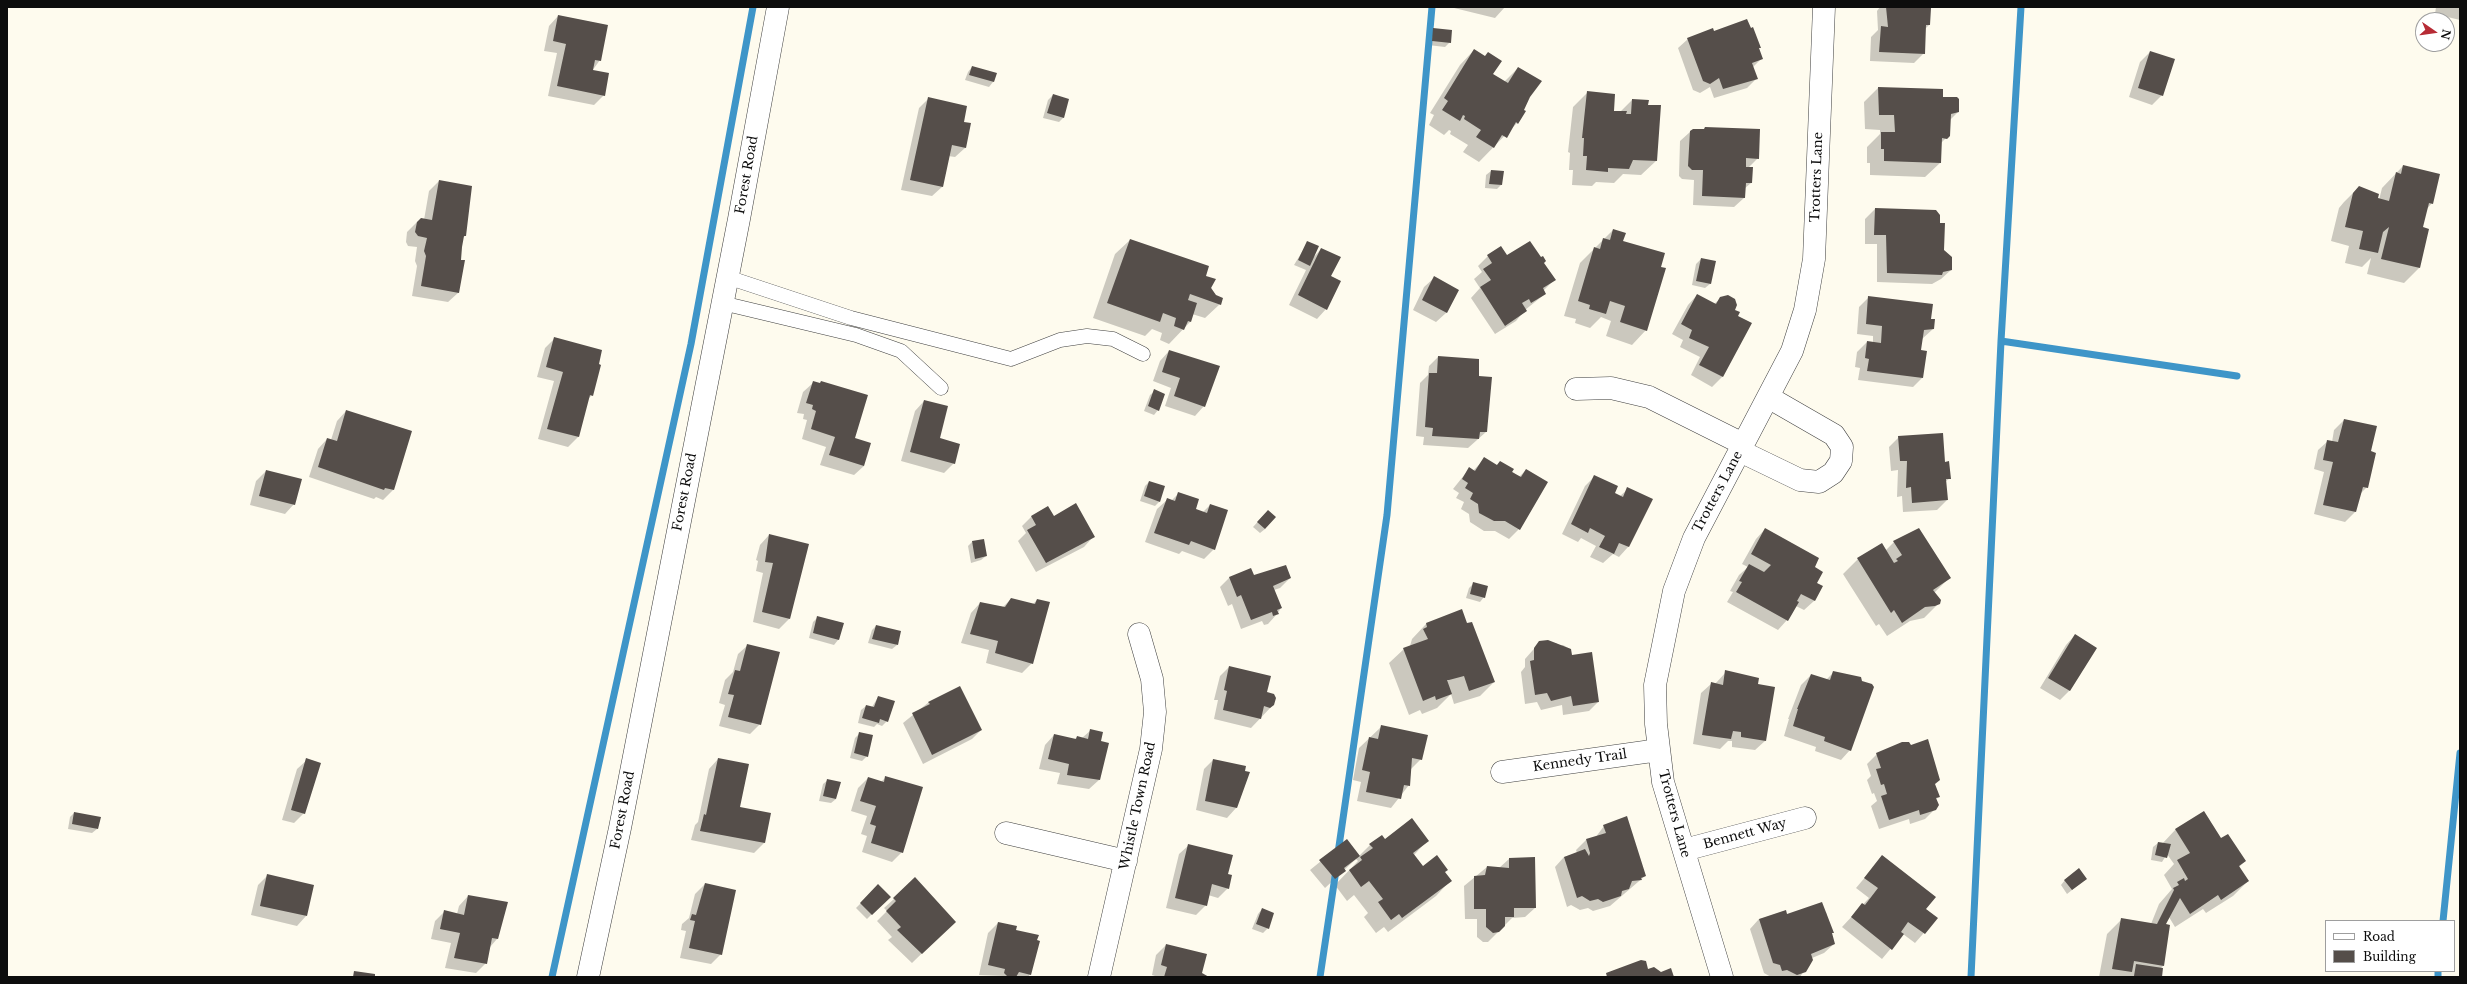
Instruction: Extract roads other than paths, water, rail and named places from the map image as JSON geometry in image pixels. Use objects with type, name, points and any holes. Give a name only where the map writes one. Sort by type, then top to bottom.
[{"type":"street","name":"Forest Road","points":[[588,977],[620,828],[728,277],[778,7]]},
{"type":"street","name":"Trotters Lane","points":[[1722,977],[1663,782],[1656,724],[1656,685],[1674,591],[1694,538],[1792,351],[1804,310],[1814,258],[1824,7]]},
{"type":"street","points":[[1576,389],[1611,388],[1649,397],[1800,480],[1819,482],[1833,473],[1841,461],[1842,447],[1834,435],[1768,397]]},
{"type":"street","name":"Whistle Town Road","points":[[1099,977],[1151,749],[1155,712],[1152,679],[1139,634]]},
{"type":"street","name":"Kennedy Trail","points":[[1502,772],[1659,750]]},
{"type":"street","name":"Bennett Way","points":[[1684,850],[1805,818]]},
{"type":"street","points":[[1006,833],[1126,861]]},
{"type":"lane","points":[[728,277],[851,318],[1011,359],[1060,340],[1087,336],[1113,339],[1143,354]]},
{"type":"lane","points":[[722,303],[856,335],[901,351],[941,388]]},
{"type":"waterway","points":[[552,977],[691,344],[753,7]]},
{"type":"waterway","points":[[1338,853],[1387,515],[1432,7]]},
{"type":"waterway","points":[[1971,977],[2001,341],[2021,7]]},
{"type":"waterway","points":[[2001,341],[2237,376]]},
{"type":"waterway","points":[[2443,920],[2460,753]]},
{"type":"waterway","points":[[1320,977],[1336,870]]},
{"type":"waterway","points":[[2438,972],[2438,977]]}]
